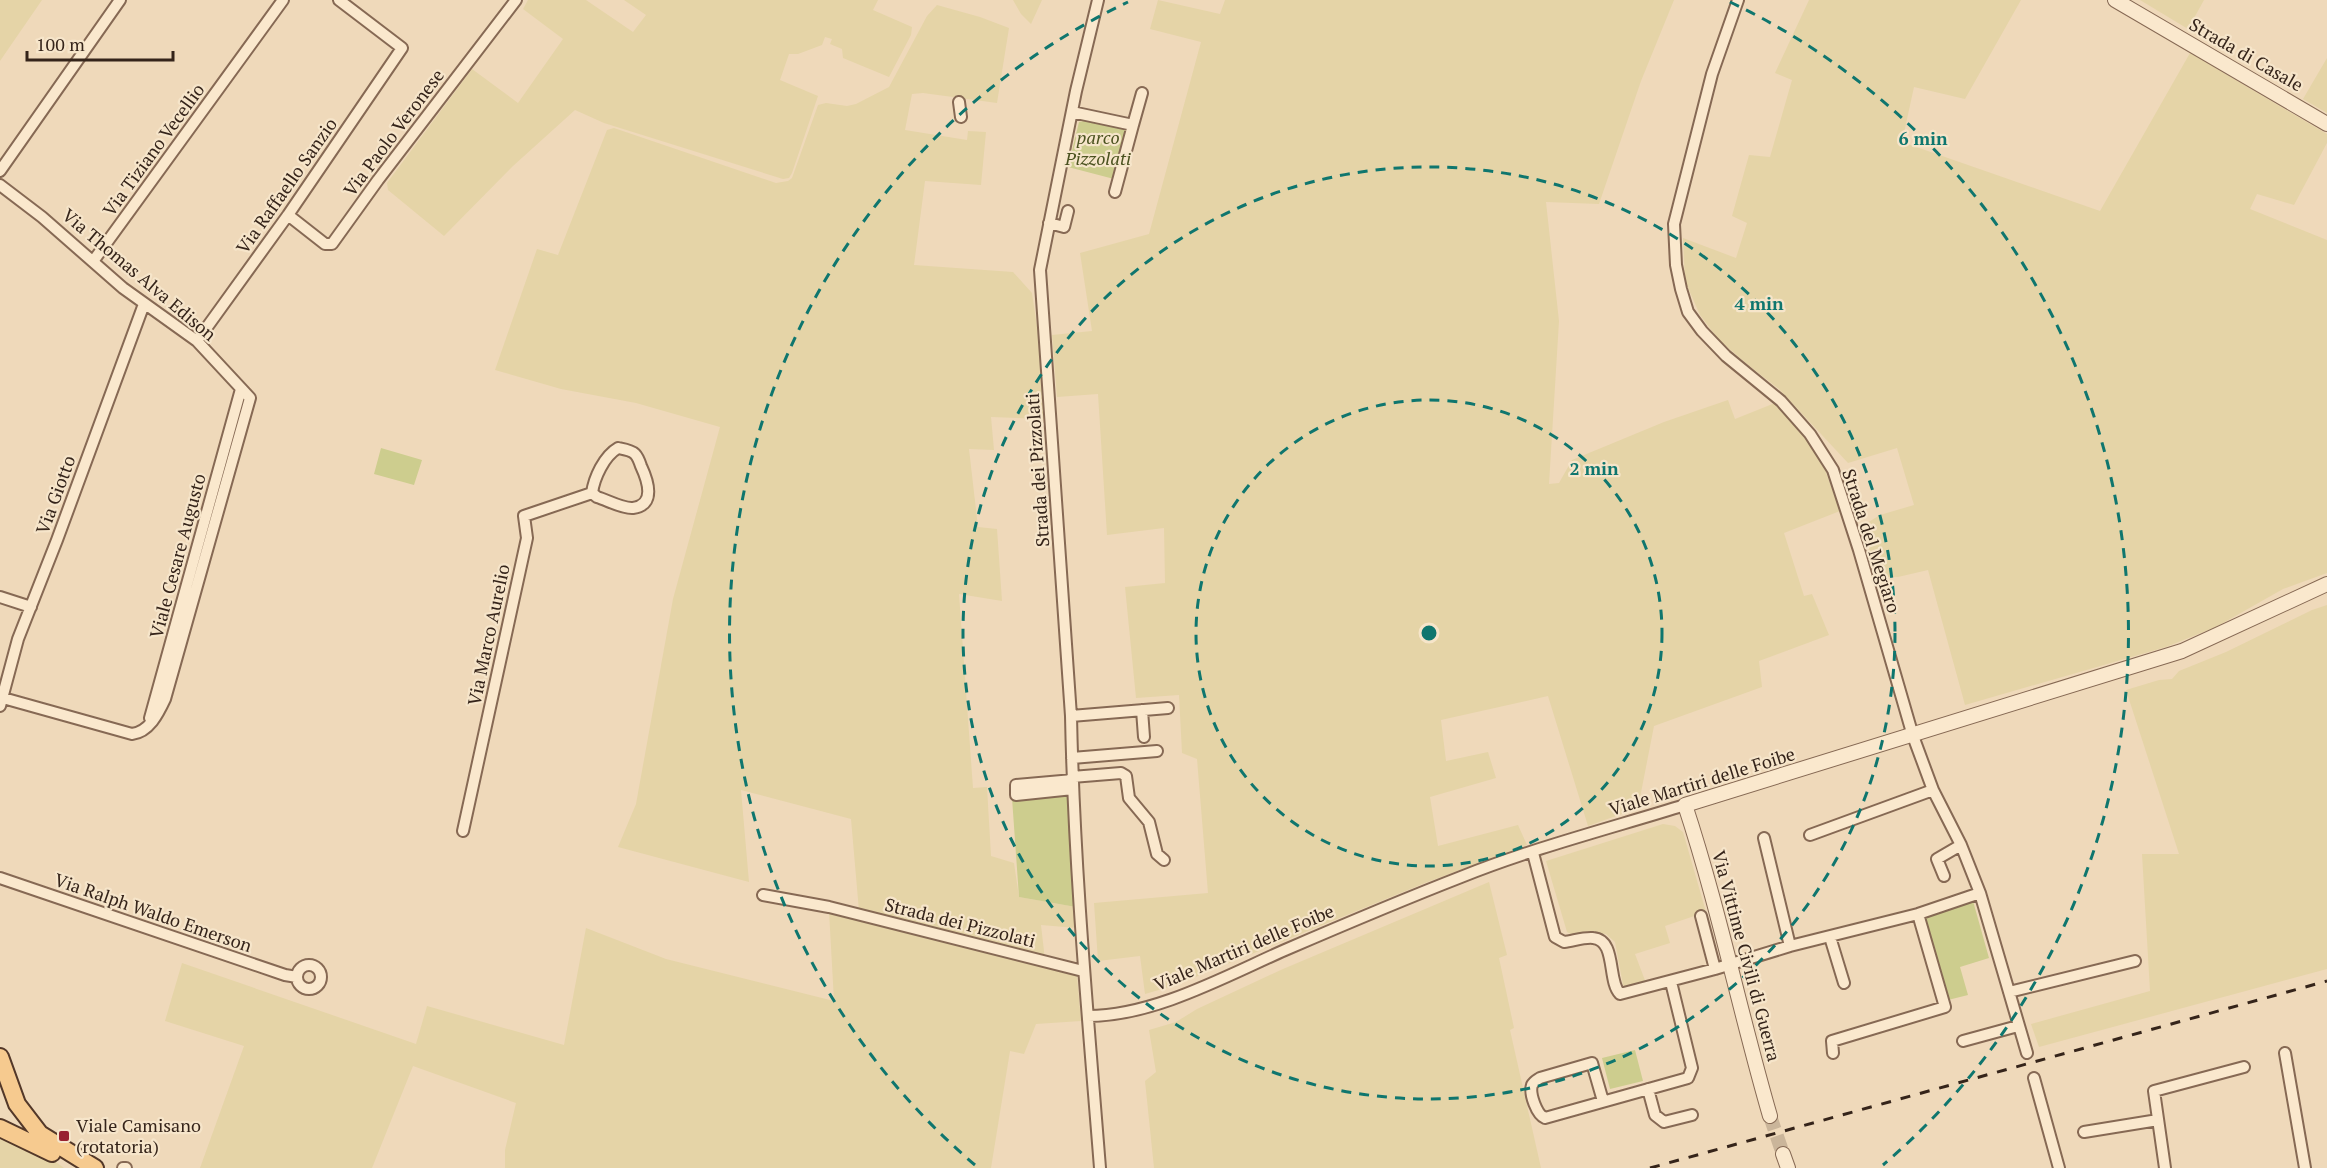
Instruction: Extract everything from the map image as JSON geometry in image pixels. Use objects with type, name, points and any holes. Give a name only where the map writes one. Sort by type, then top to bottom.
[{"type":"main road","points":[[0,1057],[17,1104],[40,1134],[76,1168]]},
{"type":"main road","points":[[0,1128],[95,1168]]},
{"type":"street","points":[[0,171],[120,0]]},
{"type":"street","name":"Via Tiziano Vecellio","points":[[94,261],[283,0]]},
{"type":"street","name":"Via Raffaello Sanzio","points":[[197,341],[288,215],[402,48],[339,0]]},
{"type":"street","name":"Via Paolo Veronese","points":[[288,215],[325,244],[332,244],[516,0]]},
{"type":"street","name":"Strada dei Pizzolati","points":[[1098,0],[1072,112],[1040,270],[1071,716],[1083,970],[1100,1168]]},
{"type":"street","name":"Strada del Megiaro","points":[[1738,0],[1712,74],[1674,224],[1676,265],[1681,289],[1688,312],[1702,331],[1726,356],[1781,401],[1810,434],[1833,470],[1859,550],[1913,736],[1933,790],[1980,893],[2027,1053]]},
{"type":"street","name":"Strada di Casale","points":[[2115,0],[2327,124]]},
{"type":"street","points":[[1115,192],[1142,93]]},
{"type":"street","points":[[959,102],[961,117]]},
{"type":"street","points":[[1072,112],[1133,124]]},
{"type":"street","name":"Via Thomas Alva Edison","points":[[0,185],[42,217],[123,288],[197,341],[250,398]]},
{"type":"street","points":[[1049,223],[1064,227],[1068,211]]},
{"type":"street","name":"Via Giotto","points":[[1,702],[18,639],[144,304]]},
{"type":"street","name":"Viale Cesare Augusto","points":[[142,730],[152,714],[241,389]]},
{"type":"street","name":"Viale Cesare Augusto","points":[[142,730],[156,718],[165,699],[250,398]]},
{"type":"street","points":[[618,448],[636,454],[647,479],[649,493],[642,505],[631,509],[597,497],[592,493],[593,484],[609,453],[618,448]]},
{"type":"street","name":"Via Marco Aurelio","points":[[463,831],[527,538],[524,516],[592,493]]},
{"type":"street","name":"Viale Martiri delle Foibe","points":[[1088,1016],[1110,1015],[1156,1004],[1202,987],[1462,876],[2182,651],[2327,584]]},
{"type":"street","points":[[0,597],[31,608]]},
{"type":"street","points":[[1,702],[132,734],[142,730]]},
{"type":"street","points":[[1071,716],[1168,708]]},
{"type":"street","points":[[1142,710],[1144,737]]},
{"type":"street","points":[[1072,758],[1157,751]]},
{"type":"street","points":[[1016,785],[1016,795],[1121,773],[1126,776],[1129,798],[1149,822],[1157,854],[1164,860]]},
{"type":"street","points":[[1810,835],[1933,790]]},
{"type":"street","name":"Via Vittime Civili di Guerra","points":[[1685,806],[1732,964],[1770,1116]]},
{"type":"street","points":[[1764,838],[1790,946]]},
{"type":"street","points":[[1944,876],[1937,859],[1960,845]]},
{"type":"street","points":[[1533,853],[1555,937],[1564,942],[1591,938],[1600,940],[1608,950],[1613,983],[1620,994],[1790,946],[1918,914],[1980,893]]},
{"type":"street","name":"Via Ralph Waldo Emerson","points":[[0,878],[285,975],[297,977]]},
{"type":"street","name":"Strada dei Pizzolati","points":[[763,895],[826,902],[1083,970]]},
{"type":"street","points":[[1833,1053],[1832,1041],[1945,1007],[1918,914]]},
{"type":"street","points":[[1701,916],[1715,969]]},
{"type":"street","points":[[1830,937],[1844,983]]},
{"type":"street","points":[[2009,992],[2135,961]]},
{"type":"street","points":[[1604,1101],[1592,1063],[1540,1078],[1534,1082],[1531,1089],[1538,1113],[1545,1118],[1688,1078],[1692,1071],[1671,981]]},
{"type":"street","points":[[1963,1041],[2018,1026]]},
{"type":"street","points":[[2285,1053],[2305,1168]]},
{"type":"street","points":[[2165,1168],[2154,1091],[2244,1067]]},
{"type":"street","points":[[2034,1077],[2059,1168]]},
{"type":"street","points":[[1648,1089],[1655,1115],[1664,1122],[1692,1115]]},
{"type":"street","points":[[2084,1132],[2158,1120]]},
{"type":"street","points":[[1783,1154],[1788,1168]]},
{"type":"shaded area","points":[[0,0],[42,0],[0,61]]},
{"type":"shaded area","points":[[528,0],[586,0],[633,32],[646,15],[624,0],[878,0],[873,10],[912,27],[911,35],[889,77],[843,58],[842,49],[830,44],[832,39],[825,37],[822,45],[798,54],[789,54],[780,80],[818,96],[789,178],[783,179],[604,123],[575,110],[513,166],[444,236],[388,190],[387,183],[472,69],[518,103],[563,39],[523,9]]},
{"type":"shaded area","points":[[1013,0],[1042,0],[1031,24],[1021,14]]},
{"type":"shaded area","points":[[1158,0],[1220,14],[1225,0],[1674,0],[1641,81],[1599,204],[1546,202],[1559,321],[1549,484],[1559,483],[1572,460],[1664,422],[1728,400],[1735,419],[1775,403],[1804,434],[1824,467],[1840,511],[1784,533],[1804,596],[1812,594],[1829,635],[1759,661],[1762,687],[1654,726],[1638,808],[1588,826],[1548,696],[1441,720],[1446,761],[1488,752],[1496,778],[1430,797],[1438,846],[1518,825],[1527,845],[1425,883],[1176,985],[1145,994],[1140,956],[1098,961],[1094,903],[1208,893],[1197,759],[1182,753],[1179,695],[1136,698],[1125,587],[1165,583],[1164,528],[1107,535],[1098,394],[1057,397],[1052,335],[1092,331],[1080,253],[1149,234],[1201,42],[1150,29]]},
{"type":"shaded area","points":[[1809,0],[2021,0],[1965,99],[1914,87],[1902,142],[2100,211],[2190,53],[2327,134],[2327,143],[2294,205],[2257,194],[2250,209],[2327,240],[2327,573],[2283,589],[2216,627],[2166,647],[1965,705],[1928,570],[1898,577],[1878,577],[1862,526],[1880,515],[1914,505],[1897,448],[1848,463],[1779,389],[1718,339],[1700,315],[1685,281],[1683,238],[1736,258],[1747,223],[1732,216],[1749,155],[1770,157],[1792,80],[1775,73]]},
{"type":"shaded area","points":[[2140,0],[2204,0],[2188,29]]},
{"type":"shaded area","points":[[937,5],[1009,28],[997,103],[923,93],[912,94],[905,130],[967,140],[968,131],[986,132],[981,185],[925,181],[914,265],[1013,272],[1032,293],[1038,333],[1044,419],[991,417],[994,450],[969,449],[978,527],[997,529],[1002,601],[959,594],[973,788],[987,787],[991,856],[1014,863],[1019,897],[1076,907],[1077,928],[1041,925],[1045,960],[859,911],[851,819],[741,790],[749,882],[618,847],[636,804],[673,599],[720,427],[636,403],[561,389],[495,370],[537,249],[558,255],[607,130],[614,128],[776,183],[788,181],[792,178],[818,105],[856,104],[889,87],[927,16]]},
{"type":"shaded area","points":[[2327,58],[2327,113],[2303,99]]},
{"type":"shaded area","points":[[2327,605],[2327,969],[2039,1047],[2031,1024],[2150,991],[2142,854],[2179,854],[2126,690],[2159,680],[2172,679],[2179,671]]},
{"type":"shaded area","points":[[1663,824],[1675,826],[1683,832],[1706,912],[1665,926],[1670,943],[1635,954],[1646,983],[1628,990],[1623,985],[1615,942],[1606,934],[1591,933],[1576,937],[1567,932],[1546,861]]},
{"type":"shaded area","points":[[1489,882],[1507,955],[1499,958],[1514,1028],[1510,1030],[1541,1168],[1154,1168],[1145,1081],[1156,1072],[1149,1030],[1176,1022],[1197,1009],[1283,969]]},
{"type":"shaded area","points":[[829,911],[1077,976],[1081,1021],[1036,1024],[1024,1054],[1010,1051],[991,1168],[505,1168],[505,1150],[516,1103],[413,1066],[372,1168],[200,1168],[244,1046],[165,1021],[182,963],[416,1044],[427,1006],[564,1045],[586,928],[666,959],[834,1001]]},
{"type":"shaded area","points":[[0,1134],[46,1160],[48,1156],[64,1168],[0,1168]]},
{"type":"green space","name":"parco Pizzolati","points":[[1089,120],[1125,129],[1126,138],[1114,179],[1068,167],[1079,122]]},
{"type":"green space","points":[[381,448],[422,460],[414,485],[374,474]]},
{"type":"green space","points":[[1067,793],[1076,907],[1019,897],[1012,798]]},
{"type":"green space","points":[[1973,901],[1989,958],[1960,967],[1968,995],[1948,1000],[1924,915]]},
{"type":"green space","points":[[1635,1050],[1643,1081],[1610,1089],[1602,1058]]},
{"type":"tunnel","points":[[1770,1116],[1783,1154]]},
{"type":"railway","points":[[1650,1168],[2327,981]]},
{"type":"place","name":"Viale Camisano (rotatoria)","points":[[64,1136]]}]
